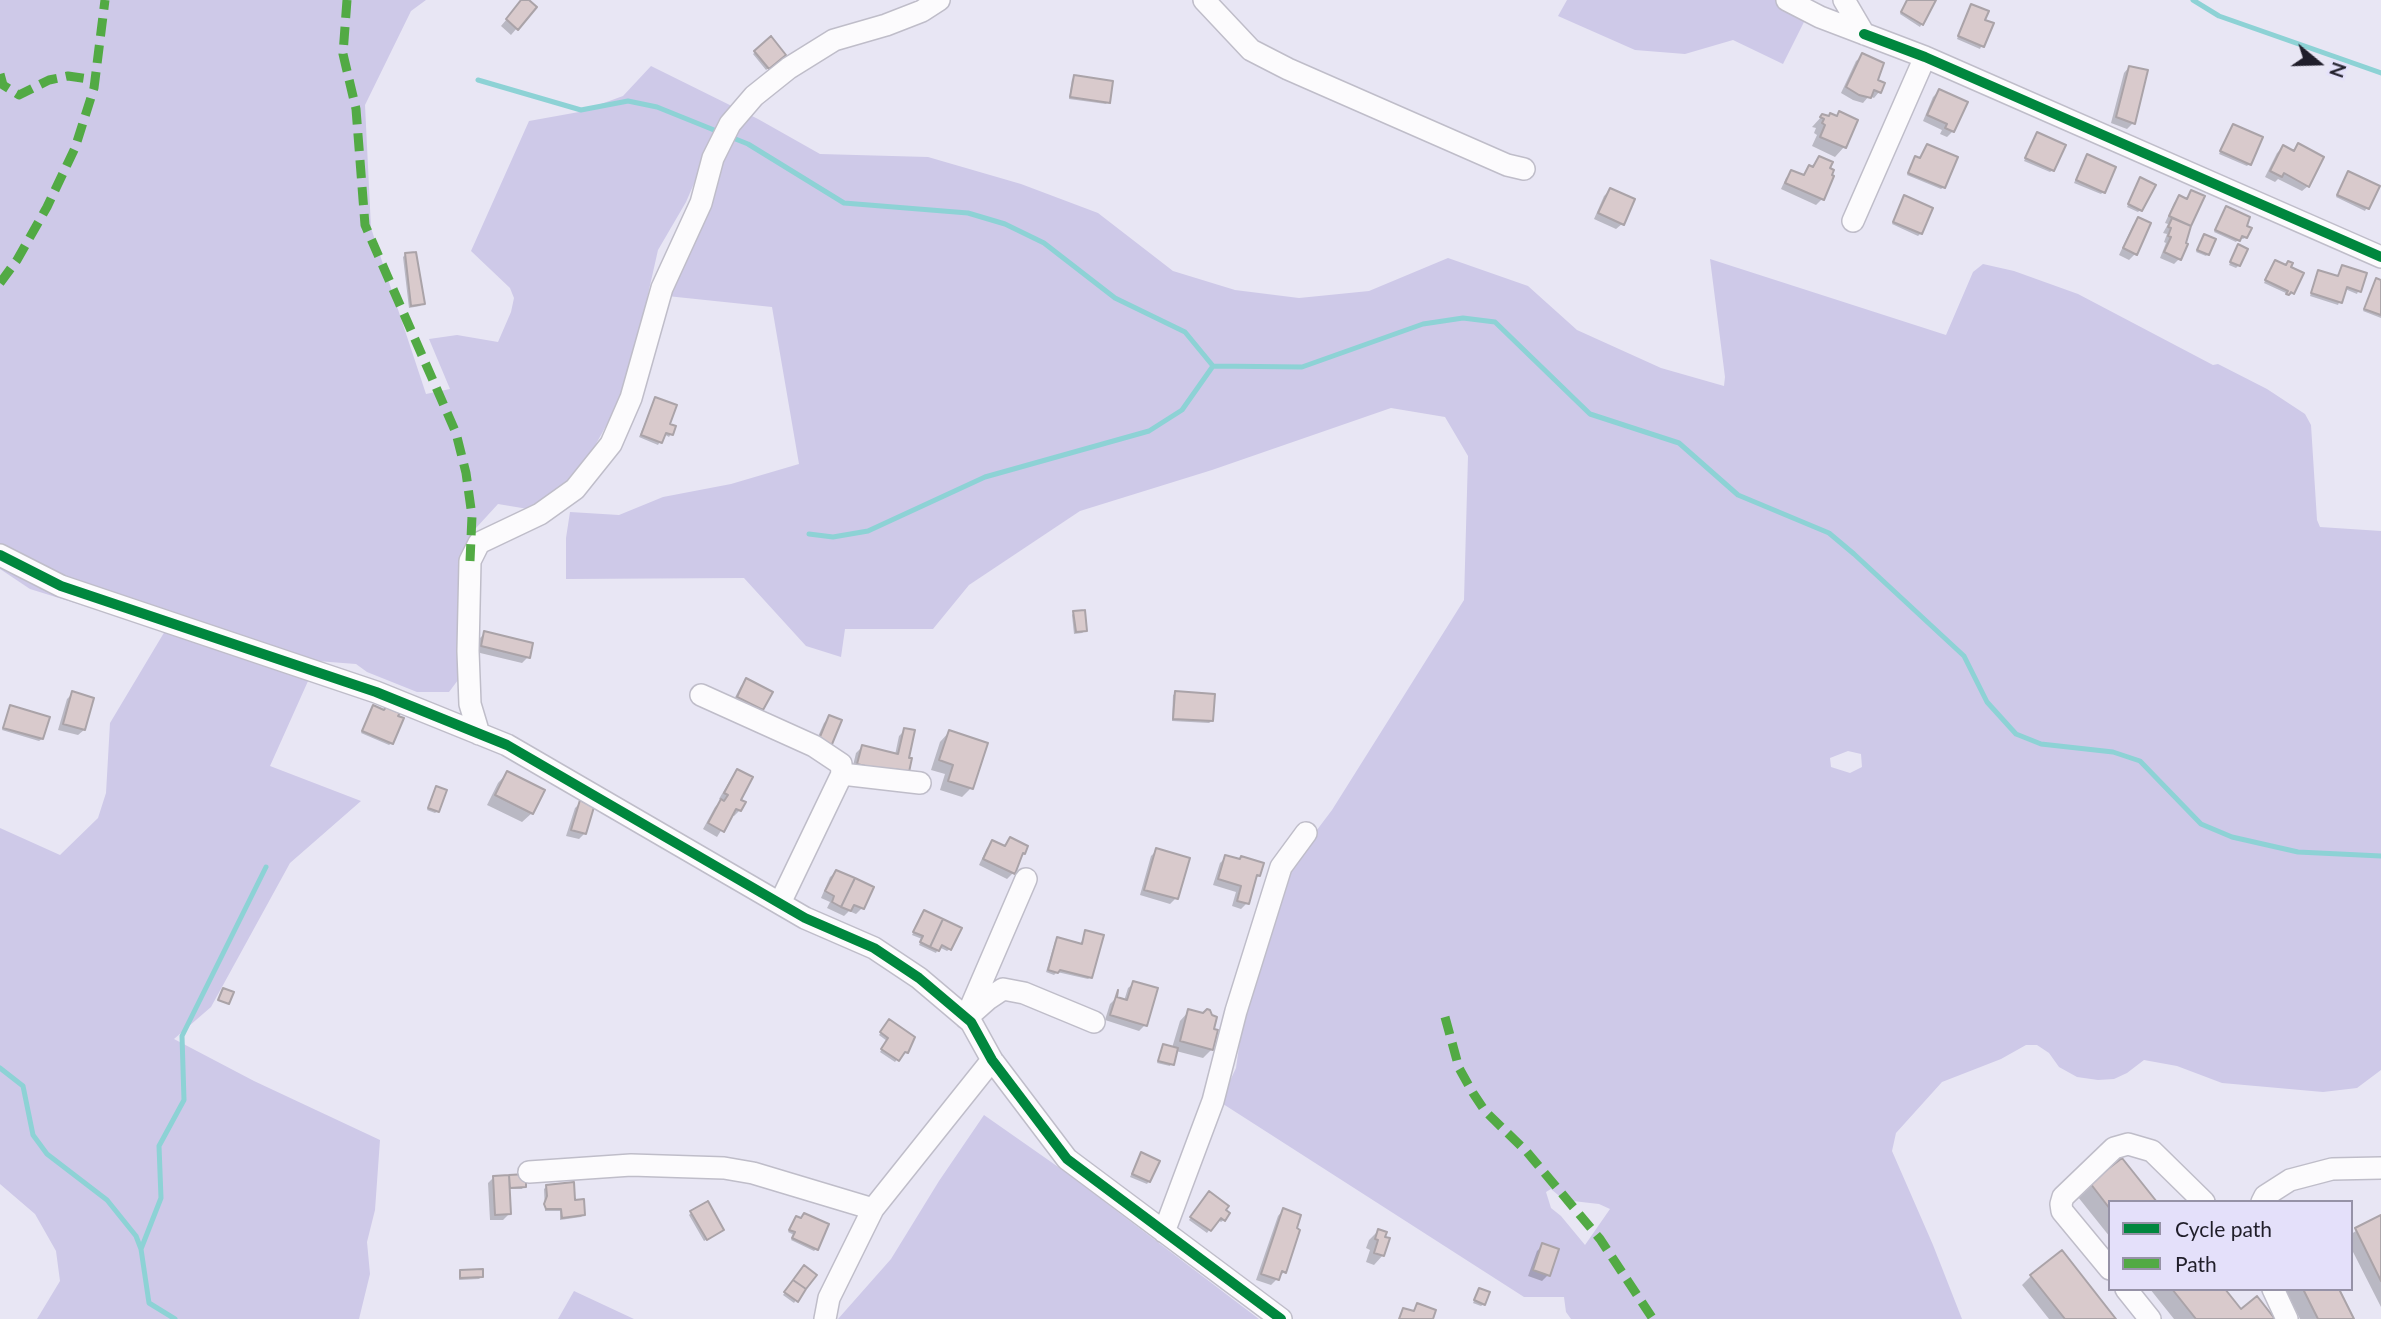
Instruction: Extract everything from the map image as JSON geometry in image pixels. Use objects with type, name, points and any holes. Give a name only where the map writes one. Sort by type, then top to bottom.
[{"type":"street","points":[[479,734],[470,704],[470,561],[479,543],[540,514],[575,489],[611,444],[631,398],[662,288],[701,203],[713,158],[730,124],[754,96],[789,68],[834,40],[886,25],[922,11],[940,0]]},
{"type":"street","points":[[1204,0],[1251,50],[1288,69],[1507,165],[1524,169]]},
{"type":"street","points":[[1787,0],[1820,18],[1925,57],[2381,257]]},
{"type":"street","points":[[1844,0],[1864,34]]},
{"type":"street","points":[[1853,221],[1925,57]]},
{"type":"street","points":[[0,555],[61,586],[376,692],[507,746],[805,918],[874,948],[919,978],[966,1018],[992,1060],[1067,1159],[1281,1319]]},
{"type":"street","points":[[701,695],[814,746],[841,764],[842,774],[780,903]]},
{"type":"street","points":[[842,774],[920,783]]},
{"type":"street","points":[[1164,1232],[1213,1101],[1236,1011],[1281,867],[1306,833]]},
{"type":"street","points":[[966,1018],[1026,879]]},
{"type":"street","points":[[966,1018],[1003,989],[1024,993],[1094,1022]]},
{"type":"street","points":[[825,1319],[829,1298],[873,1209],[992,1060]]},
{"type":"street","points":[[2108,1267],[2062,1211],[2061,1204],[2063,1197],[2114,1148],[2128,1144],[2152,1151],[2202,1200]]},
{"type":"street","points":[[528,1172],[631,1165],[724,1168],[753,1173],[873,1209]]},
{"type":"street","points":[[2263,1200],[2290,1180],[2332,1169],[2381,1168]]},
{"type":"street","points":[[2128,1291],[2150,1319]]},
{"type":"street","points":[[2274,1291],[2287,1319]]},
{"type":"shaded area","points":[[0,0],[426,0],[411,11],[365,105],[371,228],[426,394],[450,389],[429,339],[457,335],[498,342],[511,312],[514,298],[510,288],[471,251],[529,121],[579,112],[623,96],[651,66],[758,119],[820,154],[928,157],[1021,184],[1098,213],[1173,271],[1235,290],[1299,298],[1369,291],[1448,258],[1528,286],[1577,330],[1661,368],[1724,386],[1710,259],[1946,335],[1973,272],[1983,264],[2014,271],[2078,294],[2213,365],[2218,364],[2267,389],[2305,414],[2311,425],[2317,520],[2320,527],[2381,531],[2381,1070],[2357,1088],[2323,1092],[2222,1083],[2177,1066],[2144,1060],[2114,1079],[2098,1080],[2077,1077],[2059,1067],[2049,1053],[2037,1045],[2026,1045],[2001,1059],[1942,1082],[1896,1133],[1892,1151],[1962,1319],[1571,1319],[1566,1312],[1564,1297],[1524,1297],[1220,1102],[1236,1068],[1241,1033],[1286,871],[1332,810],[1464,600],[1468,456],[1445,417],[1391,408],[1212,470],[1080,511],[969,585],[933,629],[845,629],[841,657],[806,646],[744,578],[566,579],[566,538],[570,512],[619,515],[663,497],[731,484],[799,464],[772,307],[667,296],[703,163],[686,202],[658,250],[632,365],[620,401],[583,467],[556,498],[534,510],[498,504],[476,528],[459,566],[458,680],[449,692],[417,692],[367,672],[356,664],[317,661],[270,766],[361,801],[290,863],[211,1007],[174,1039],[254,1081],[380,1140],[375,1210],[367,1242],[370,1274],[359,1319],[37,1319],[60,1281],[56,1251],[35,1214],[0,1184],[0,828],[60,855],[98,818],[106,793],[110,723],[165,631],[30,589],[0,569]],"holes":[[[1848,751],[1861,754],[1862,767],[1850,773],[1831,767],[1830,758]],[[1551,1189],[1564,1200],[1599,1204],[1610,1209],[1585,1245],[1551,1208],[1546,1192]]]},
{"type":"shaded area","points":[[1567,0],[1775,0],[1804,22],[1783,64],[1733,40],[1685,54],[1635,50],[1558,16]]},
{"type":"shaded area","points":[[984,1115],[1064,1171],[1259,1319],[838,1319],[891,1259]]},
{"type":"shaded area","points":[[574,1291],[634,1319],[558,1319]]},
{"type":"building","points":[[521,0],[529,0],[537,7],[518,30],[506,19]]},
{"type":"building","points":[[1907,0],[1936,0],[1923,25],[1901,12]]},
{"type":"building","points":[[1971,4],[1989,11],[1985,20],[1994,23],[1984,47],[1958,36]]},
{"type":"building","points":[[771,36],[786,55],[769,69],[754,51]]},
{"type":"building","points":[[1862,53],[1884,63],[1878,80],[1885,83],[1881,93],[1874,90],[1871,98],[1846,87]]},
{"type":"building","points":[[2129,66],[2148,70],[2135,124],[2116,117]]},
{"type":"building","points":[[1074,75],[1113,81],[1110,103],[1070,97]]},
{"type":"building","points":[[1939,89],[1968,102],[1954,132],[1945,128],[1947,124],[1927,115]]},
{"type":"building","points":[[1839,111],[1858,120],[1846,148],[1820,137],[1825,125],[1822,123],[1824,119],[1820,117],[1822,114],[1837,116]]},
{"type":"building","points":[[2233,124],[2263,137],[2251,165],[2220,151]]},
{"type":"building","points":[[2037,132],[2066,145],[2054,171],[2025,158]]},
{"type":"building","points":[[2298,143],[2324,157],[2309,187],[2284,173],[2282,177],[2270,171],[2283,145],[2294,151]]},
{"type":"building","points":[[1927,144],[1958,157],[1945,188],[1908,173],[1915,156],[1920,158]]},
{"type":"building","points":[[2087,154],[2116,167],[2105,193],[2076,180]]},
{"type":"building","points":[[1819,156],[1833,162],[1830,168],[1834,170],[1824,200],[1785,183],[1791,170],[1804,175],[1809,165],[1813,167]]},
{"type":"building","points":[[2348,171],[2380,186],[2369,209],[2337,195]]},
{"type":"building","points":[[2140,177],[2156,185],[2142,211],[2128,204]]},
{"type":"building","points":[[1610,188],[1635,199],[1624,225],[1598,213]]},
{"type":"building","points":[[2191,190],[2205,196],[2191,226],[2169,216],[2179,195],[2187,199]]},
{"type":"building","points":[[1904,195],[1933,208],[1922,234],[1893,222]]},
{"type":"building","points":[[2226,206],[2250,217],[2247,226],[2252,228],[2247,238],[2242,236],[2240,241],[2215,230]]},
{"type":"building","points":[[2138,217],[2151,223],[2137,255],[2123,248]]},
{"type":"building","points":[[2172,218],[2191,226],[2186,243],[2188,244],[2181,260],[2164,252],[2171,237],[2168,236],[2171,228],[2168,227]]},
{"type":"building","points":[[2204,234],[2216,239],[2209,255],[2197,250]]},
{"type":"building","points":[[2238,244],[2248,249],[2240,266],[2230,262]]},
{"type":"building","points":[[416,252],[425,304],[411,306],[405,253]]},
{"type":"building","points":[[2275,260],[2286,265],[2288,261],[2293,263],[2291,267],[2304,273],[2294,294],[2286,294],[2288,291],[2265,280]]},
{"type":"building","points":[[2342,265],[2367,273],[2361,292],[2347,287],[2342,303],[2311,293],[2318,270],[2338,276]]},
{"type":"building","points":[[2376,278],[2381,280],[2381,315],[2364,309]]},
{"type":"building","points":[[655,397],[677,405],[670,424],[676,426],[673,435],[666,433],[662,443],[641,435]]},
{"type":"building","points":[[1085,610],[1087,631],[1076,632],[1073,611]]},
{"type":"building","points":[[484,631],[533,643],[530,658],[481,646]]},
{"type":"building","points":[[746,678],[773,692],[763,710],[737,697]]},
{"type":"building","points":[[72,691],[94,698],[85,730],[63,724]]},
{"type":"building","points":[[1175,691],[1215,694],[1213,721],[1173,719]]},
{"type":"building","points":[[10,705],[50,717],[43,739],[3,728]]},
{"type":"building","points":[[373,705],[384,710],[386,707],[400,713],[398,716],[404,718],[393,744],[362,731]]},
{"type":"building","points":[[829,715],[842,720],[830,749],[817,744]]},
{"type":"building","points":[[904,728],[915,730],[909,772],[894,769],[894,773],[857,764],[862,745],[898,754]]},
{"type":"building","points":[[949,730],[988,743],[973,789],[948,781],[953,765],[939,760]]},
{"type":"building","points":[[737,769],[753,777],[741,800],[746,802],[741,811],[736,809],[724,832],[708,823],[721,799],[724,801],[728,795],[724,793]]},
{"type":"building","points":[[507,771],[545,790],[533,814],[495,795]]},
{"type":"building","points":[[436,786],[447,790],[439,812],[428,808]]},
{"type":"building","points":[[580,800],[594,807],[586,834],[571,830]]},
{"type":"building","points":[[1010,837],[1028,846],[1015,874],[983,859],[992,840],[1005,846]]},
{"type":"building","points":[[1156,848],[1190,858],[1178,899],[1144,890]]},
{"type":"building","points":[[1225,855],[1240,859],[1241,856],[1264,863],[1260,876],[1257,875],[1249,904],[1237,901],[1241,886],[1218,879]]},
{"type":"building","points":[[836,870],[855,878],[841,907],[832,902],[834,896],[825,891]]},
{"type":"building","points":[[855,878],[874,887],[864,909],[854,905],[851,911],[841,907]]},
{"type":"building","points":[[924,910],[943,919],[930,947],[920,942],[923,936],[913,932]]},
{"type":"building","points":[[943,919],[962,928],[951,950],[942,945],[939,951],[930,947]]},
{"type":"building","points":[[1085,930],[1104,935],[1092,978],[1060,970],[1058,973],[1048,970],[1057,937],[1082,944]]},
{"type":"building","points":[[1133,981],[1158,988],[1147,1026],[1110,1015],[1118,990],[1117,997],[1127,1000]]},
{"type":"building","points":[[223,988],[234,992],[229,1004],[218,1000]]},
{"type":"building","points":[[1188,1009],[1203,1013],[1207,1009],[1217,1017],[1214,1029],[1218,1030],[1213,1050],[1180,1041]]},
{"type":"building","points":[[889,1019],[915,1037],[908,1053],[905,1052],[899,1061],[881,1049],[888,1038],[880,1032]]},
{"type":"building","points":[[1163,1044],[1178,1048],[1174,1065],[1158,1061]]},
{"type":"building","points":[[1141,1152],[1160,1161],[1150,1182],[1132,1174]]},
{"type":"building","points":[[2122,1158],[2155,1200],[2108,1200],[2108,1206],[2090,1183]]},
{"type":"building","points":[[526,1174],[526,1187],[510,1188],[509,1175]]},
{"type":"building","points":[[509,1175],[511,1214],[495,1215],[493,1176]]},
{"type":"building","points":[[574,1182],[575,1200],[584,1199],[585,1215],[562,1218],[561,1209],[546,1209],[546,1185]]},
{"type":"building","points":[[1209,1191],[1229,1206],[1226,1210],[1230,1213],[1225,1221],[1221,1218],[1211,1231],[1190,1217]]},
{"type":"building","points":[[708,1201],[724,1230],[707,1240],[690,1211]]},
{"type":"building","points":[[1283,1208],[1301,1215],[1297,1228],[1300,1230],[1286,1273],[1282,1271],[1279,1280],[1261,1274]]},
{"type":"building","points":[[804,1213],[829,1224],[818,1250],[792,1238],[795,1232],[789,1230],[796,1216],[801,1218]]},
{"type":"building","points":[[2381,1215],[2381,1281],[2355,1228]]},
{"type":"building","points":[[1378,1229],[1387,1232],[1385,1237],[1390,1238],[1384,1256],[1374,1253]]},
{"type":"building","points":[[1542,1243],[1559,1249],[1550,1276],[1533,1270]]},
{"type":"building","points":[[2062,1250],[2116,1319],[2065,1319],[2030,1275]]},
{"type":"building","points":[[804,1265],[817,1275],[806,1289],[793,1280]]},
{"type":"building","points":[[483,1269],[483,1277],[460,1278],[460,1270]]},
{"type":"building","points":[[793,1280],[806,1289],[798,1302],[784,1292]]},
{"type":"building","points":[[1479,1288],[1490,1292],[1485,1305],[1474,1300]]},
{"type":"building","points":[[2174,1291],[2227,1291],[2241,1309],[2257,1296],[2275,1319],[2196,1319]]},
{"type":"building","points":[[2304,1291],[2340,1291],[2354,1319],[2318,1319]]},
{"type":"building","points":[[1417,1303],[1436,1310],[1433,1319],[1399,1319],[1403,1308],[1414,1311]]},
{"type":"waterway","points":[[2193,0],[2219,16],[2381,73]]},
{"type":"waterway","points":[[478,80],[581,110],[628,101],[657,107],[719,132]]},
{"type":"waterway","points":[[728,136],[748,144],[844,203],[968,213],[1005,224],[1044,243],[1115,298],[1185,332],[1213,366]]},
{"type":"waterway","points":[[809,534],[833,537],[868,531],[985,477],[1149,431],[1182,410],[1213,366],[1302,367],[1423,324],[1463,318],[1495,322],[1590,414],[1679,443],[1738,495],[1829,533],[1964,656],[1987,702],[2016,734],[2041,744],[2113,752],[2140,761],[2201,824],[2232,837],[2298,852],[2381,856]]},
{"type":"waterway","points":[[141,1249],[161,1198],[159,1146],[184,1100],[182,1036],[266,867]]},
{"type":"waterway","points":[[0,1068],[23,1086],[33,1135],[47,1154],[107,1200],[136,1236],[141,1249],[149,1303],[175,1319]]},
{"type":"marked path","points":[[0,283],[17,260],[47,207],[75,148],[94,88],[105,0]]},
{"type":"marked path","points":[[347,0],[343,54],[356,109],[365,225],[456,433],[466,473],[472,516],[470,561]]},
{"type":"marked path","points":[[0,74],[3,85],[19,95],[49,80],[68,76],[95,80]]},
{"type":"marked path","points":[[1445,1017],[1459,1068],[1485,1111],[1527,1152],[1600,1239],[1653,1319]]},
{"type":"cycle path","points":[[1864,34],[1925,57],[2381,257]]},
{"type":"cycle path","points":[[0,555],[61,586],[376,692],[507,745],[805,918],[874,948],[919,978],[971,1022],[992,1060],[1067,1159],[1281,1319]]}]
